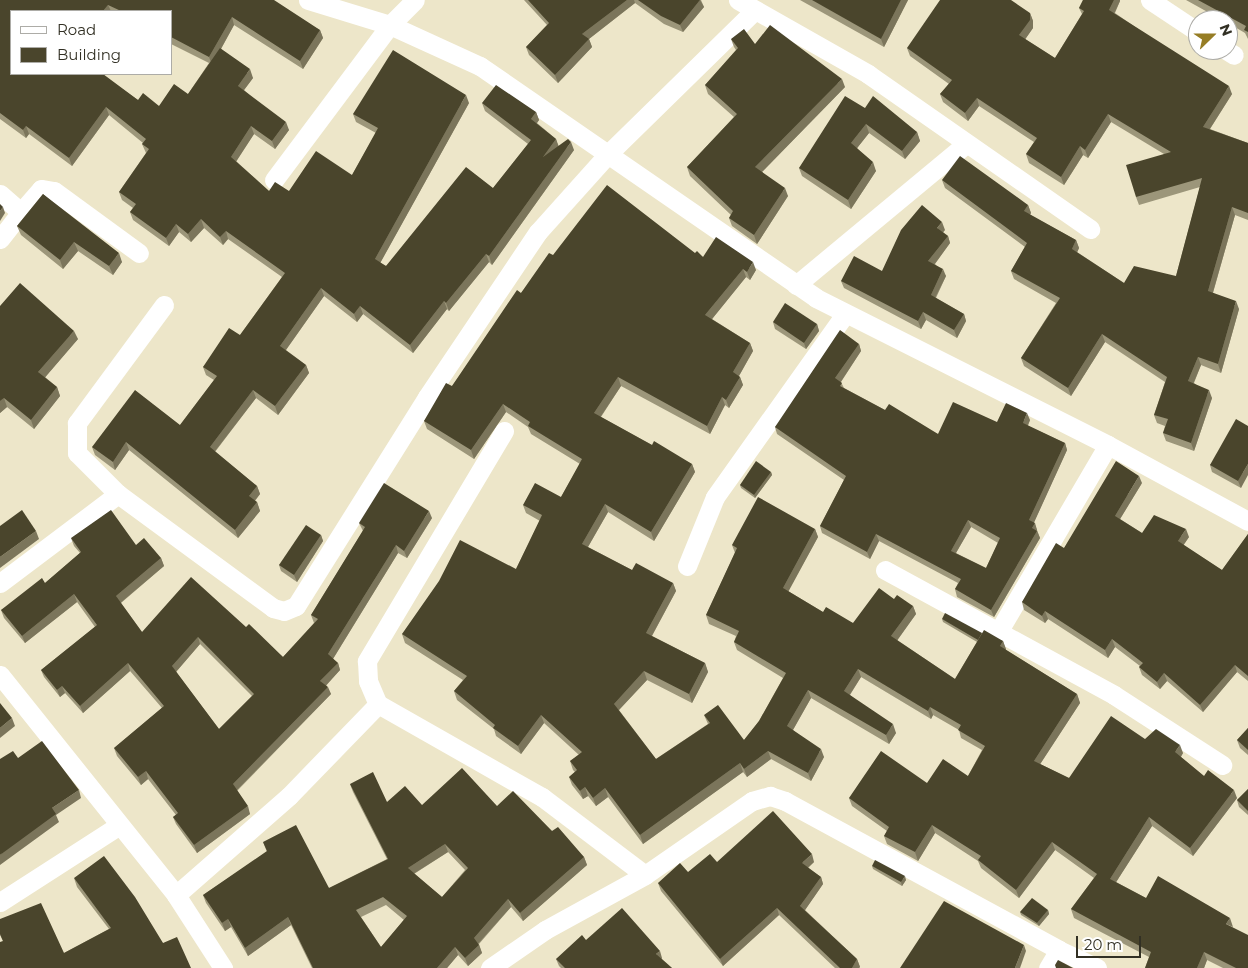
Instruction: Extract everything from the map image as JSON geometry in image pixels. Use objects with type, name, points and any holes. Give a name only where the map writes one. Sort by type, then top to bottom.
[{"type":"street","points":[[308,0],[390,25],[480,66],[609,153],[631,172],[796,285],[845,314],[1108,445],[1248,521]]},
{"type":"street","points":[[274,180],[390,25],[416,0]]},
{"type":"street","points":[[738,0],[868,74],[1090,229]]},
{"type":"street","points":[[1150,0],[1188,25]]},
{"type":"street","points":[[164,305],[76,423],[77,453],[118,494],[273,608],[284,611],[296,606],[427,397],[538,232],[609,153],[755,10]]},
{"type":"street","points":[[796,285],[966,144]]},
{"type":"street","points":[[0,239],[36,192],[47,188],[140,253]]},
{"type":"street","points":[[0,194],[21,212]]},
{"type":"street","points":[[687,566],[715,497],[845,314]]},
{"type":"street","points":[[504,431],[367,662],[368,681],[378,704],[542,797],[645,875]]},
{"type":"street","points":[[997,634],[1108,445]]},
{"type":"street","points":[[0,583],[118,494]]},
{"type":"street","points":[[885,570],[997,634],[1114,695],[1222,765]]},
{"type":"street","points":[[0,675],[118,826],[176,895],[223,968]]},
{"type":"street","points":[[176,895],[289,796],[378,704]]},
{"type":"street","points":[[490,968],[545,930],[645,875],[752,801],[770,796],[785,801],[1059,950],[1097,968]]},
{"type":"street","points":[[0,902],[118,826]]},
{"type":"street","points":[[1048,968],[1059,950]]},
{"type":"building","points":[[0,0],[274,0],[320,30],[300,61],[232,17],[209,57],[172,38],[172,10],[119,10],[108,5],[104,10],[10,10],[10,75],[104,75],[138,100],[143,93],[159,106],[174,84],[188,94],[220,48],[250,69],[238,86],[286,122],[272,141],[251,126],[231,157],[269,191],[275,182],[289,191],[316,151],[352,175],[378,128],[353,114],[393,50],[466,95],[375,259],[386,266],[466,167],[493,188],[531,140],[482,103],[496,85],[536,112],[531,119],[556,139],[543,157],[568,139],[571,142],[489,256],[486,254],[446,303],[444,301],[410,345],[360,306],[354,314],[321,288],[280,346],[306,365],[275,406],[253,390],[210,447],[257,486],[249,496],[257,502],[235,530],[126,442],[113,462],[92,447],[135,390],[180,425],[217,376],[203,367],[229,328],[240,335],[285,273],[226,231],[220,237],[201,219],[188,234],[176,224],[166,238],[130,212],[136,204],[119,192],[149,149],[142,144],[146,139],[106,107],[69,158],[26,126],[23,130],[0,113]]},
{"type":"building","points":[[528,0],[627,0],[582,34],[589,39],[555,75],[526,47],[549,23]]},
{"type":"building","points":[[638,0],[700,0],[680,25],[661,16]]},
{"type":"building","points":[[812,0],[901,0],[881,39]]},
{"type":"building","points":[[940,0],[1011,0],[1030,13],[1030,20],[1019,35],[1055,58],[1084,11],[1079,8],[1083,0],[1114,0],[1109,10],[1229,86],[1203,127],[1248,143],[1248,213],[1232,207],[1208,291],[1236,301],[1218,364],[1198,357],[1188,381],[1209,390],[1191,443],[1163,433],[1168,419],[1154,415],[1167,377],[1102,334],[1068,388],[1021,358],[1060,298],[1011,271],[1027,243],[942,180],[960,156],[1028,205],[1024,211],[1076,240],[1072,249],[1124,283],[1134,266],[1176,276],[1202,178],[1136,197],[1126,165],[1171,152],[1108,114],[1085,150],[1080,146],[1061,177],[1026,154],[1037,138],[977,98],[965,113],[940,94],[952,80],[907,48]]},
{"type":"building","points":[[1198,0],[1248,0],[1248,32],[1244,30],[1246,26],[1238,22],[1238,10],[1216,10]]},
{"type":"building","points":[[770,25],[842,79],[755,167],[785,188],[754,235],[729,218],[733,211],[687,167],[737,114],[705,85],[738,48],[731,39],[744,29],[755,44]]},
{"type":"building","points":[[845,96],[865,108],[873,96],[917,132],[902,151],[866,124],[851,143],[873,162],[848,200],[799,168]]},
{"type":"building","points":[[607,185],[695,253],[697,251],[703,257],[716,237],[753,262],[747,272],[743,269],[705,315],[750,343],[733,372],[740,377],[726,400],[722,397],[707,426],[618,377],[594,413],[652,445],[654,441],[692,464],[651,532],[605,504],[582,544],[632,570],[636,563],[673,583],[646,633],[705,663],[689,694],[644,671],[614,704],[656,759],[710,723],[704,715],[718,705],[744,740],[759,721],[786,673],[734,642],[739,631],[706,615],[737,548],[732,545],[758,497],[815,529],[783,588],[823,612],[826,607],[853,623],[879,588],[894,599],[897,595],[913,606],[891,636],[955,679],[984,630],[1003,641],[1000,646],[1077,694],[1034,761],[1069,778],[1111,716],[1145,739],[1156,729],[1180,745],[1175,752],[1204,776],[1208,770],[1234,790],[1190,848],[1149,817],[1110,879],[1146,898],[1158,876],[1230,918],[1226,924],[1248,935],[1248,968],[1236,968],[1204,952],[1197,968],[1145,968],[1151,952],[1071,909],[1097,874],[1052,842],[1016,890],[978,860],[981,856],[932,825],[915,852],[884,836],[889,827],[849,798],[881,751],[927,783],[943,759],[968,776],[985,746],[958,730],[961,725],[930,707],[928,711],[858,669],[844,691],[893,724],[886,735],[808,690],[787,726],[821,749],[808,773],[768,751],[744,769],[740,763],[640,835],[605,788],[593,798],[585,787],[580,791],[569,777],[577,770],[570,761],[582,752],[541,715],[518,746],[493,728],[495,725],[454,691],[467,676],[402,634],[439,581],[460,540],[516,569],[542,515],[523,505],[535,483],[561,497],[582,459],[528,426],[530,422],[503,404],[471,450],[424,421],[446,383],[452,386],[517,290],[521,293],[549,253],[553,255]]},
{"type":"building","points":[[43,194],[119,253],[109,266],[74,242],[60,260],[17,226]]},
{"type":"building","points":[[922,205],[942,222],[937,228],[948,236],[928,261],[943,269],[931,295],[964,314],[954,330],[923,312],[918,321],[841,281],[854,256],[882,271],[901,230]]},
{"type":"building","points":[[20,283],[74,331],[38,372],[57,387],[31,420],[4,398],[0,401],[0,306]]},
{"type":"building","points":[[785,303],[817,324],[804,343],[773,322]]},
{"type":"building","points":[[840,330],[859,344],[835,378],[842,383],[840,386],[885,410],[889,404],[938,434],[953,402],[997,422],[1006,403],[1027,413],[1023,423],[1065,443],[1029,520],[1035,523],[1032,528],[1037,531],[991,610],[955,589],[961,579],[876,534],[867,552],[820,526],[846,476],[775,427]],"holes":[[[968,520],[1000,538],[986,568],[951,551]]]},
{"type":"building","points":[[1236,419],[1248,426],[1248,464],[1238,481],[1210,465]]},
{"type":"building","points":[[756,461],[771,472],[754,495],[740,485]]},
{"type":"building","points":[[1116,461],[1139,476],[1115,516],[1142,533],[1154,515],[1186,529],[1178,541],[1222,570],[1248,534],[1248,676],[1235,665],[1200,705],[1164,673],[1157,682],[1139,667],[1143,663],[1112,639],[1105,650],[1045,611],[1042,616],[1022,602],[1056,543],[1064,548]]},
{"type":"building","points":[[384,483],[429,511],[404,551],[396,545],[328,654],[338,663],[320,681],[328,687],[233,784],[248,806],[194,845],[173,817],[178,813],[146,771],[138,777],[114,748],[164,706],[128,663],[80,706],[62,686],[57,690],[41,670],[97,625],[74,594],[22,636],[1,610],[42,578],[45,583],[81,552],[71,538],[111,510],[136,545],[144,538],[161,558],[116,596],[142,632],[191,577],[246,627],[249,624],[283,657],[318,619],[311,615],[365,527],[359,523]],"holes":[[[198,637],[254,694],[219,729],[172,666]]]},
{"type":"building","points":[[22,510],[36,531],[0,557],[0,526]]},
{"type":"building","points":[[306,525],[321,535],[294,575],[279,565]]},
{"type":"building","points":[[945,613],[982,633],[978,640],[942,619]]},
{"type":"building","points":[[0,703],[12,718],[0,728]]},
{"type":"building","points":[[1248,728],[1248,750],[1237,740]]},
{"type":"building","points":[[42,741],[79,790],[52,808],[56,814],[0,855],[0,759],[13,751],[18,758]]},
{"type":"building","points":[[462,768],[497,806],[513,791],[552,831],[558,827],[584,857],[520,913],[508,899],[474,938],[479,945],[465,958],[455,947],[437,968],[313,968],[288,917],[245,948],[228,919],[222,923],[203,895],[267,851],[263,842],[296,825],[329,888],[388,859],[350,784],[373,772],[387,802],[405,786],[422,805]],"holes":[[[445,844],[468,868],[442,897],[408,868]],[[383,897],[407,916],[381,947],[356,910]]]},
{"type":"building","points":[[1248,789],[1248,811],[1237,800]]},
{"type":"building","points":[[773,811],[812,854],[802,863],[821,877],[800,906],[857,959],[852,968],[840,968],[777,908],[720,959],[658,883],[680,863],[688,872],[710,854],[717,862]]},
{"type":"building","points":[[104,856],[135,897],[163,943],[177,937],[191,968],[0,968],[0,942],[3,941],[0,934],[0,919],[41,903],[64,953],[111,928],[74,878]]},
{"type":"building","points":[[875,860],[905,876],[901,882],[872,866]]},
{"type":"building","points":[[1032,898],[1048,910],[1037,923],[1020,912]]},
{"type":"building","points":[[944,901],[1024,945],[1015,968],[900,968]]},
{"type":"building","points":[[622,908],[660,951],[656,954],[672,968],[565,968],[556,959],[582,935],[586,940]]},
{"type":"building","points":[[1058,960],[1073,968],[1056,968],[1055,965]]}]
